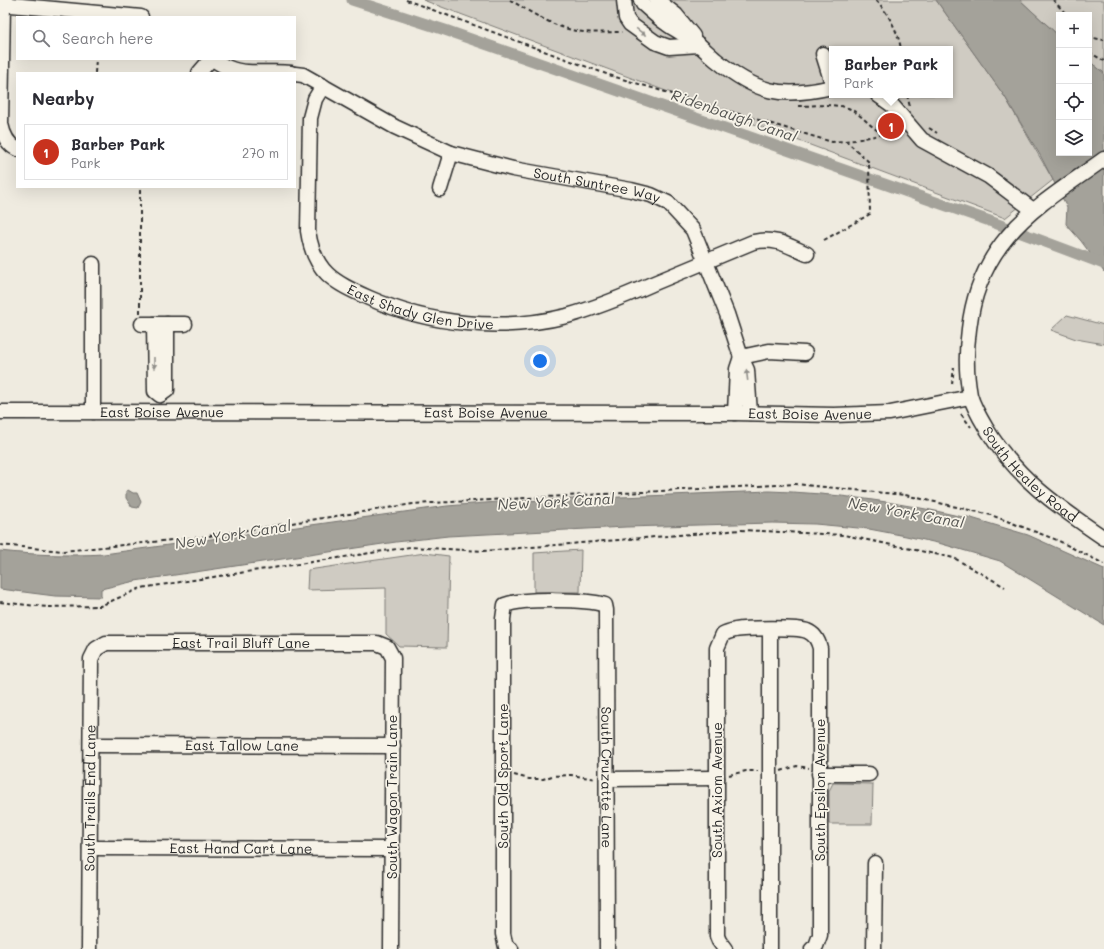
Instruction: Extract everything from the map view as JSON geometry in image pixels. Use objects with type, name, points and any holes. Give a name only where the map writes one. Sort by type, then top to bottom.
[{"type":"street","points":[[624,0],[626,18],[630,24],[655,42],[669,47],[699,45]]},
{"type":"street","points":[[641,0],[643,4],[666,24],[699,45],[736,75],[766,90],[777,93],[805,93],[829,88]]},
{"type":"street","points":[[657,0],[676,15],[699,45]]},
{"type":"street","points":[[12,145],[3,133],[1,124],[1,4],[130,16]]},
{"type":"street","points":[[823,54],[829,73]]},
{"type":"street","points":[[200,72],[211,60]]},
{"type":"street","points":[[214,60],[230,68],[242,71],[284,72]]},
{"type":"street","name":"South Suntree Way","points":[[296,74],[303,75],[395,127],[451,153],[513,169],[651,195],[668,203],[693,230],[727,314],[741,357],[747,370],[750,413]]},
{"type":"street","name":"East Shady Glen Drive","points":[[323,86],[315,99],[310,118],[308,231],[310,245],[316,260],[325,273],[340,283],[390,307],[430,318],[474,324],[523,324],[567,316],[619,298],[753,242],[765,239],[777,241],[807,254]]},
{"type":"street","points":[[882,98],[892,105],[922,140],[988,176],[1033,210]]},
{"type":"street","points":[[440,189],[451,153]]},
{"type":"street","name":"South Healey Road","points":[[1104,159],[1033,210],[996,251],[977,287],[970,317],[967,344],[967,373],[970,397],[997,446],[1014,468],[1056,504],[1104,538]]},
{"type":"street","points":[[93,264],[93,412]]},
{"type":"street","points":[[160,412],[160,395],[155,391],[151,323],[185,324]]},
{"type":"street","points":[[735,413],[737,369],[741,357],[769,352],[805,352]]},
{"type":"street","name":"East Boise Avenue","points":[[0,412],[750,413],[834,415],[890,413],[970,397]]},
{"type":"street","name":"South Old Sport Lane","points":[[508,948],[503,934],[503,619],[505,604],[525,601],[592,602],[605,605]]},
{"type":"street","name":"South Cruzatte Lane","points":[[605,605],[607,617],[607,949]]},
{"type":"street","name":"South Axiom Avenue","points":[[724,948],[717,936],[717,648],[719,640],[723,634],[736,629],[770,629]]},
{"type":"street","points":[[770,629],[770,949]]},
{"type":"street","name":"South Epsilon Avenue","points":[[770,629],[802,629],[815,636],[820,648],[820,935],[814,947]]},
{"type":"street","name":"East Trail Bluff Lane","points":[[96,649],[106,643],[377,643],[387,647]]},
{"type":"street","name":"South Wagon Train Lane","points":[[387,647],[393,658],[391,949]]},
{"type":"street","name":"South Trails End Lane","points":[[89,949],[91,659],[96,649]]},
{"type":"street","name":"East Tallow Lane","points":[[91,745],[393,746]]},
{"type":"street","points":[[819,774],[869,774]]},
{"type":"street","points":[[607,779],[717,778]]},
{"type":"street","name":"East Hand Cart Lane","points":[[90,848],[392,849]]},
{"type":"street","points":[[874,949],[875,863]]},
{"type":"path","points":[[406,0],[609,75],[832,142],[846,142],[884,134]]},
{"type":"path","points":[[876,0],[890,20],[899,39],[900,46]]},
{"type":"path","points":[[1053,0],[1064,12]]},
{"type":"path","points":[[1092,36],[1104,40]]},
{"type":"path","points":[[1092,54],[1104,61]]},
{"type":"path","points":[[95,72],[96,60]]},
{"type":"path","points":[[824,240],[870,214],[869,162],[846,142]]},
{"type":"path","points":[[140,188],[151,323]]},
{"type":"path","points":[[0,545],[63,551],[202,537],[413,504],[795,484],[905,495],[991,515],[1057,540],[1104,564]]},
{"type":"path","points":[[0,602],[47,607],[100,606],[141,588],[410,547],[483,551],[741,530],[844,534],[954,558],[1004,587]]},
{"type":"path","points":[[503,775],[515,774],[530,779],[543,779],[552,776],[571,775],[607,779]]},
{"type":"shaded area","points":[[423,0],[936,0],[1005,97],[1053,180],[1005,218]]},
{"type":"shaded area","points":[[1020,0],[1104,0],[1104,73],[1092,63],[1092,12],[1056,12],[1056,33]]},
{"type":"shaded area","points":[[1067,315],[1104,325],[1104,344],[1076,339],[1051,330]]},
{"type":"shaded area","points":[[581,550],[580,592],[534,592],[534,553]]},
{"type":"shaded area","points":[[425,553],[449,556],[447,647],[399,646],[386,634],[386,588],[307,590],[308,570]]},
{"type":"shaded area","points":[[833,783],[873,784],[872,824],[829,824],[829,791]]},
{"type":"water","points":[[936,0],[1020,0],[1056,33],[1056,156],[1092,156],[1092,63],[1104,73],[1104,272],[1081,241],[1066,224],[1067,207],[1040,155],[1005,97]]},
{"type":"water","points":[[128,490],[133,493],[137,493],[141,502],[138,508],[132,507],[126,498],[126,491]]},
{"type":"water","name":"New York Canal","points":[[769,491],[843,496],[915,507],[968,517],[1028,535],[1104,569],[1104,625],[1000,561],[942,544],[906,536],[869,529],[815,524],[772,523],[626,527],[448,536],[396,542],[135,581],[101,589],[101,597],[55,596],[0,589],[0,551],[52,555],[104,554],[447,506],[498,502]]},
{"type":"waterway","name":"Ridenbaugh Canal","points":[[352,0],[445,30],[987,220],[1104,264]]},
{"type":"place","name":"Barber Park","points":[[891,126]]}]
